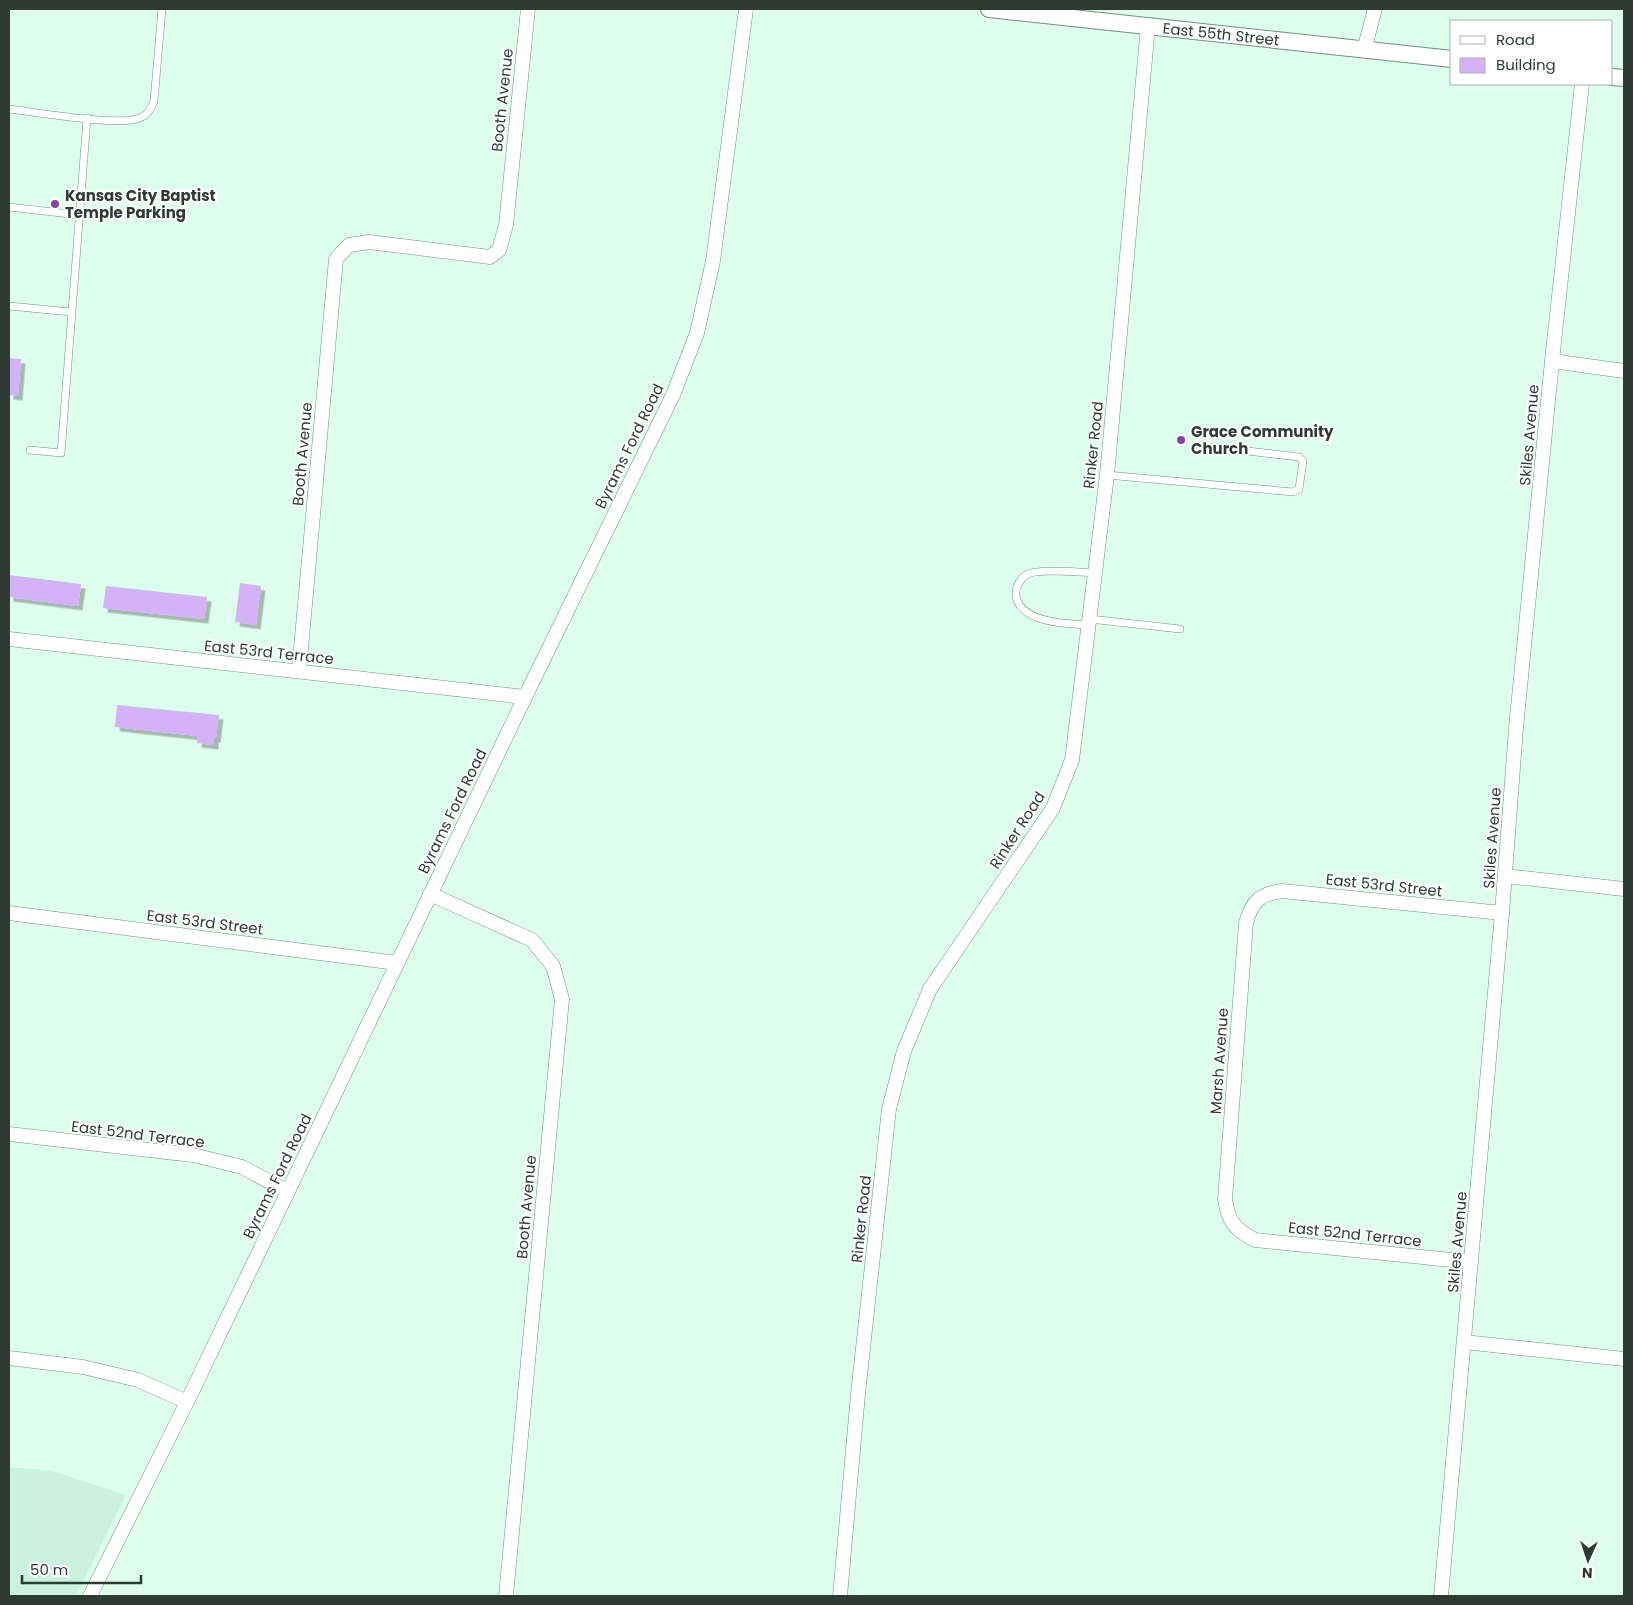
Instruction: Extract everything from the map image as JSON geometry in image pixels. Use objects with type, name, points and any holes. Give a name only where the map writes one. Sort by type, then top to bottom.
[{"type":"street","name":"Booth Avenue","points":[[299,672],[336,259],[349,245],[369,242],[490,257],[499,250],[506,225],[528,9]]},
{"type":"street","name":"Byrams Ford Road","points":[[90,1596],[186,1402],[525,697],[673,395],[697,334],[713,261],[746,9]]},
{"type":"street","name":"East 55th Street","points":[[990,9],[1450,60]]},
{"type":"street","points":[[1364,50],[1375,9]]},
{"type":"street","name":"Rinker Road","points":[[840,1596],[858,1394],[889,1110],[904,1051],[930,989],[1053,808],[1072,760],[1107,475],[1148,26]]},
{"type":"street","name":"Skiles Avenue","points":[[1441,1596],[1472,1262],[1516,728],[1552,361],[1582,85]]},
{"type":"street","points":[[1552,361],[1624,371]]},
{"type":"street","name":"East 53rd Terrace","points":[[9,639],[525,697]]},
{"type":"street","points":[[1505,876],[1624,889]]},
{"type":"street","name":"East 53rd Street","points":[[1263,896],[1282,890],[1502,913]]},
{"type":"street","name":"Booth Avenue","points":[[430,894],[532,940],[553,966],[562,999],[506,1596]]},
{"type":"street","name":"Marsh Avenue","points":[[1239,1230],[1233,1224],[1227,1212],[1225,1199],[1246,923],[1249,910],[1257,899],[1263,896]]},
{"type":"street","name":"East 53rd Street","points":[[9,913],[397,963]]},
{"type":"street","name":"East 52nd Terrace","points":[[9,1134],[193,1155],[242,1167],[287,1192]]},
{"type":"street","name":"East 52nd Terrace","points":[[1239,1230],[1256,1240],[1472,1262]]},
{"type":"street","points":[[1464,1342],[1624,1359]]},
{"type":"street","points":[[9,1358],[83,1367],[138,1380],[186,1402]]},
{"type":"lane","points":[[9,109],[87,118],[132,121],[141,118],[148,113],[154,100],[162,9]]},
{"type":"lane","points":[[30,450],[61,453],[87,118]]},
{"type":"lane","points":[[9,207],[79,215]]},
{"type":"lane","points":[[9,306],[71,312]]},
{"type":"lane","points":[[1107,475],[1293,492],[1299,489],[1303,461],[1298,457],[1213,447]]},
{"type":"lane","points":[[1095,573],[1036,572],[1026,575],[1020,581],[1015,591],[1016,598],[1030,614],[1058,623],[1089,622],[1180,628]]},
{"type":"shaded area","points":[[9,1467],[52,1471],[126,1495],[76,1596],[9,1596]]},
{"type":"building","points":[[9,358],[21,359],[18,396],[9,395]]},
{"type":"building","points":[[9,575],[81,584],[78,606],[9,597]]},
{"type":"building","points":[[240,583],[261,586],[256,625],[235,622]]},
{"type":"building","points":[[106,586],[207,597],[204,619],[103,608]]},
{"type":"building","points":[[117,705],[219,715],[214,745],[197,743],[198,736],[115,727]]},
{"type":"place","name":"Kansas City Baptist Temple Parking","points":[[55,204]]},
{"type":"place","name":"Grace Community Church","points":[[1181,440]]}]
